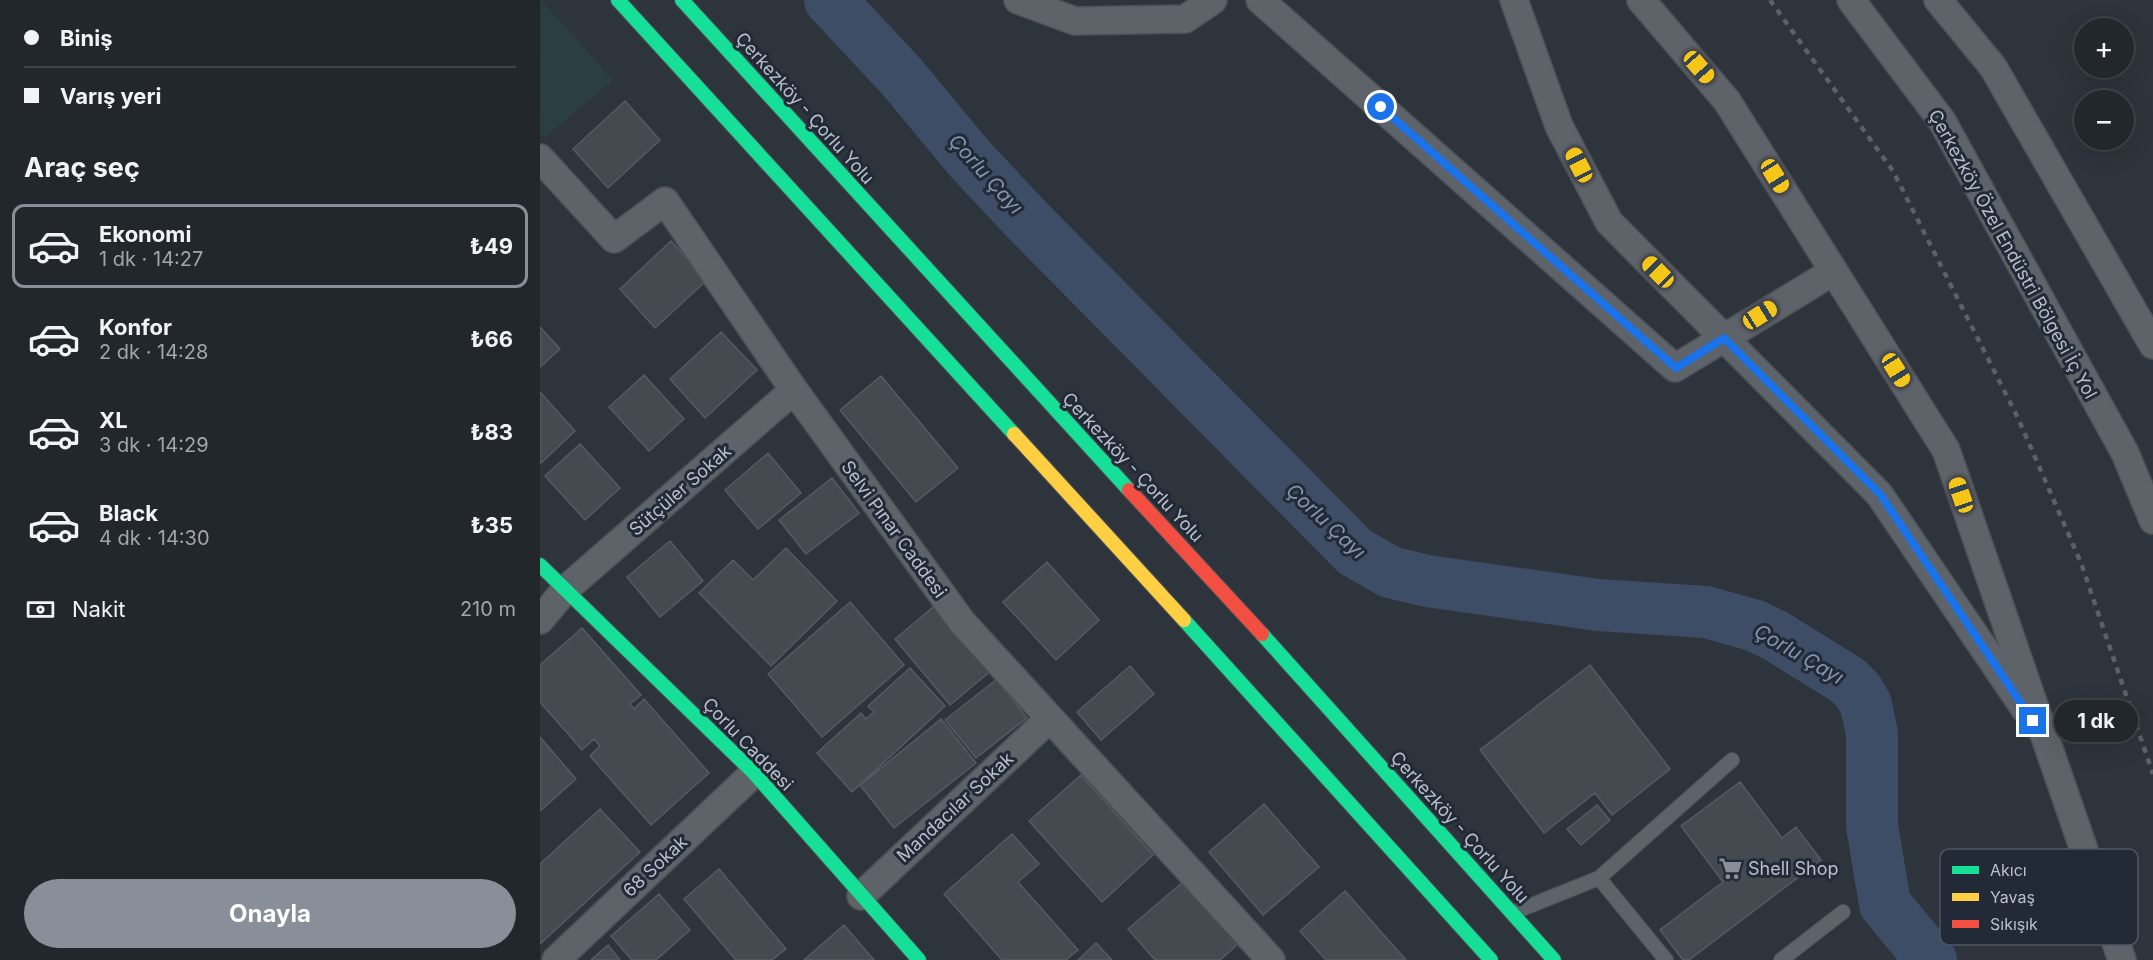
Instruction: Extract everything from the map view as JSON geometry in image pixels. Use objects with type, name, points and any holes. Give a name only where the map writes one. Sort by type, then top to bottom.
[{"type":"main road","points":[[618,0],[1491,960]]},
{"type":"main road","name":"Çerkezköy - Çorlu Yolu","points":[[682,0],[1362,744],[1554,960]]},
{"type":"main road","name":"Çorlu Caddesi","points":[[540,565],[754,773],[919,960]]},
{"type":"street","points":[[1018,0],[1076,21],[1185,19],[1213,0]]},
{"type":"street","points":[[1260,0],[1676,368],[1834,270]]},
{"type":"street","points":[[1514,0],[1559,126],[1609,222],[1880,494],[2046,740]]},
{"type":"street","points":[[1641,0],[1728,101],[1946,450],[2084,849]]},
{"type":"street","name":"Çerkezköy Özel Endüstri Bölgesi İç Yol","points":[[1851,0],[1942,121],[2125,453],[2153,520]]},
{"type":"street","points":[[1938,0],[1993,67],[2153,345]]},
{"type":"street","name":"Selvi Pınar Caddesi","points":[[540,158],[614,239],[665,201],[794,390],[962,622],[1271,960]]},
{"type":"street","name":"Sütçüler Sokak","points":[[540,620],[566,589],[794,390]]},
{"type":"street","name":"Mandacılar Sokak","points":[[861,896],[1049,719]]},
{"type":"street","name":"68 Sokak","points":[[556,960],[754,773]]},
{"type":"street","points":[[2117,945],[2122,960]]},
{"type":"lane","points":[[1512,913],[1599,878],[1732,760]]},
{"type":"lane","points":[[1599,878],[1666,960]]},
{"type":"lane","points":[[1781,960],[1843,912]]},
{"type":"green space","points":[[541,0],[613,80],[545,137],[540,132]]},
{"type":"building","points":[[625,101],[660,140],[608,188],[573,149]]},
{"type":"building","points":[[671,241],[707,280],[655,328],[620,289]]},
{"type":"building","points":[[540,327],[560,349],[540,367]]},
{"type":"building","points":[[721,332],[757,370],[705,418],[670,379]]},
{"type":"building","points":[[644,375],[684,419],[649,451],[609,407]]},
{"type":"building","points":[[881,376],[958,468],[916,502],[840,410]]},
{"type":"building","points":[[540,392],[575,431],[541,463],[540,462]]},
{"type":"building","points":[[580,444],[620,488],[585,520],[545,476]]},
{"type":"building","points":[[768,453],[801,493],[758,529],[725,490]]},
{"type":"building","points":[[832,478],[859,513],[806,554],[779,520]]},
{"type":"building","points":[[670,541],[703,581],[660,617],[627,577]]},
{"type":"building","points":[[786,548],[837,601],[771,666],[699,593],[733,560],[753,580]]},
{"type":"building","points":[[1047,562],[1099,620],[1056,660],[1003,602]]},
{"type":"building","points":[[850,602],[904,665],[822,737],[768,674]]},
{"type":"building","points":[[938,603],[993,669],[950,705],[895,639]]},
{"type":"building","points":[[582,628],[641,695],[630,704],[634,709],[644,699],[709,773],[651,825],[590,756],[600,746],[594,739],[582,750],[540,702],[540,665]]},
{"type":"building","points":[[1590,665],[1670,769],[1612,815],[1595,793],[1544,833],[1480,750]]},
{"type":"building","points":[[1130,666],[1154,694],[1101,740],[1077,712]]},
{"type":"building","points":[[910,668],[945,706],[852,792],[817,753],[861,713],[866,719],[874,712],[868,706]]},
{"type":"building","points":[[997,679],[1027,718],[976,758],[945,720]]},
{"type":"building","points":[[941,719],[976,763],[894,828],[860,785]]},
{"type":"building","points":[[540,737],[576,779],[540,811]]},
{"type":"building","points":[[1081,775],[1153,855],[1102,902],[1029,821]]},
{"type":"building","points":[[1740,782],[1782,838],[1796,827],[1821,860],[1689,960],[1683,960],[1660,930],[1723,882],[1681,826]]},
{"type":"building","points":[[1264,804],[1319,867],[1263,915],[1209,852]]},
{"type":"building","points":[[1597,805],[1610,820],[1581,845],[1567,829]]},
{"type":"building","points":[[600,809],[640,852],[540,944],[540,864]]},
{"type":"building","points":[[1012,834],[1039,864],[1018,882],[1078,950],[1066,960],[1002,960],[944,894]]},
{"type":"building","points":[[719,869],[786,949],[772,960],[736,960],[684,899]]},
{"type":"building","points":[[1184,881],[1238,944],[1220,960],[1155,960],[1128,929]]},
{"type":"building","points":[[1345,891],[1406,960],[1326,960],[1300,931]]},
{"type":"building","points":[[659,894],[690,930],[656,960],[632,960],[611,936]]},
{"type":"building","points":[[844,925],[874,960],[804,960]]},
{"type":"building","points":[[1096,943],[1112,960],[1078,960]]},
{"type":"building","points":[[608,945],[620,960],[591,960]]},
{"type":"waterway","name":"Çorlu Çayı","points":[[830,0],[901,76],[969,158],[1027,220],[1355,552],[1390,572],[1427,581],[1598,605],[1706,612],[1753,625],[1776,636],[1847,680],[1858,691],[1866,705],[1872,734],[1872,826],[1885,904],[1931,960]]},
{"type":"railway","points":[[1770,0],[1893,171],[2018,418],[2081,563],[2153,774]]},
{"type":"traffic: fast","points":[[618,0],[1014,434]]},
{"type":"traffic: fast","points":[[682,0],[1129,490]]},
{"type":"traffic: fast","points":[[540,565],[754,773],[919,960]]},
{"type":"traffic: fast","points":[[1184,620],[1491,960]]},
{"type":"traffic: fast","points":[[1262,634],[1554,960]]},
{"type":"traffic: slow","points":[[1014,434],[1184,620]]},
{"type":"traffic: jam","points":[[1129,490],[1262,634]]},
{"type":"place","name":"Shell Shop","points":[[1730,868]]},
{"type":"route","points":[[1381,107],[1676,368],[1724,338],[1880,494],[2033,721]]}]
